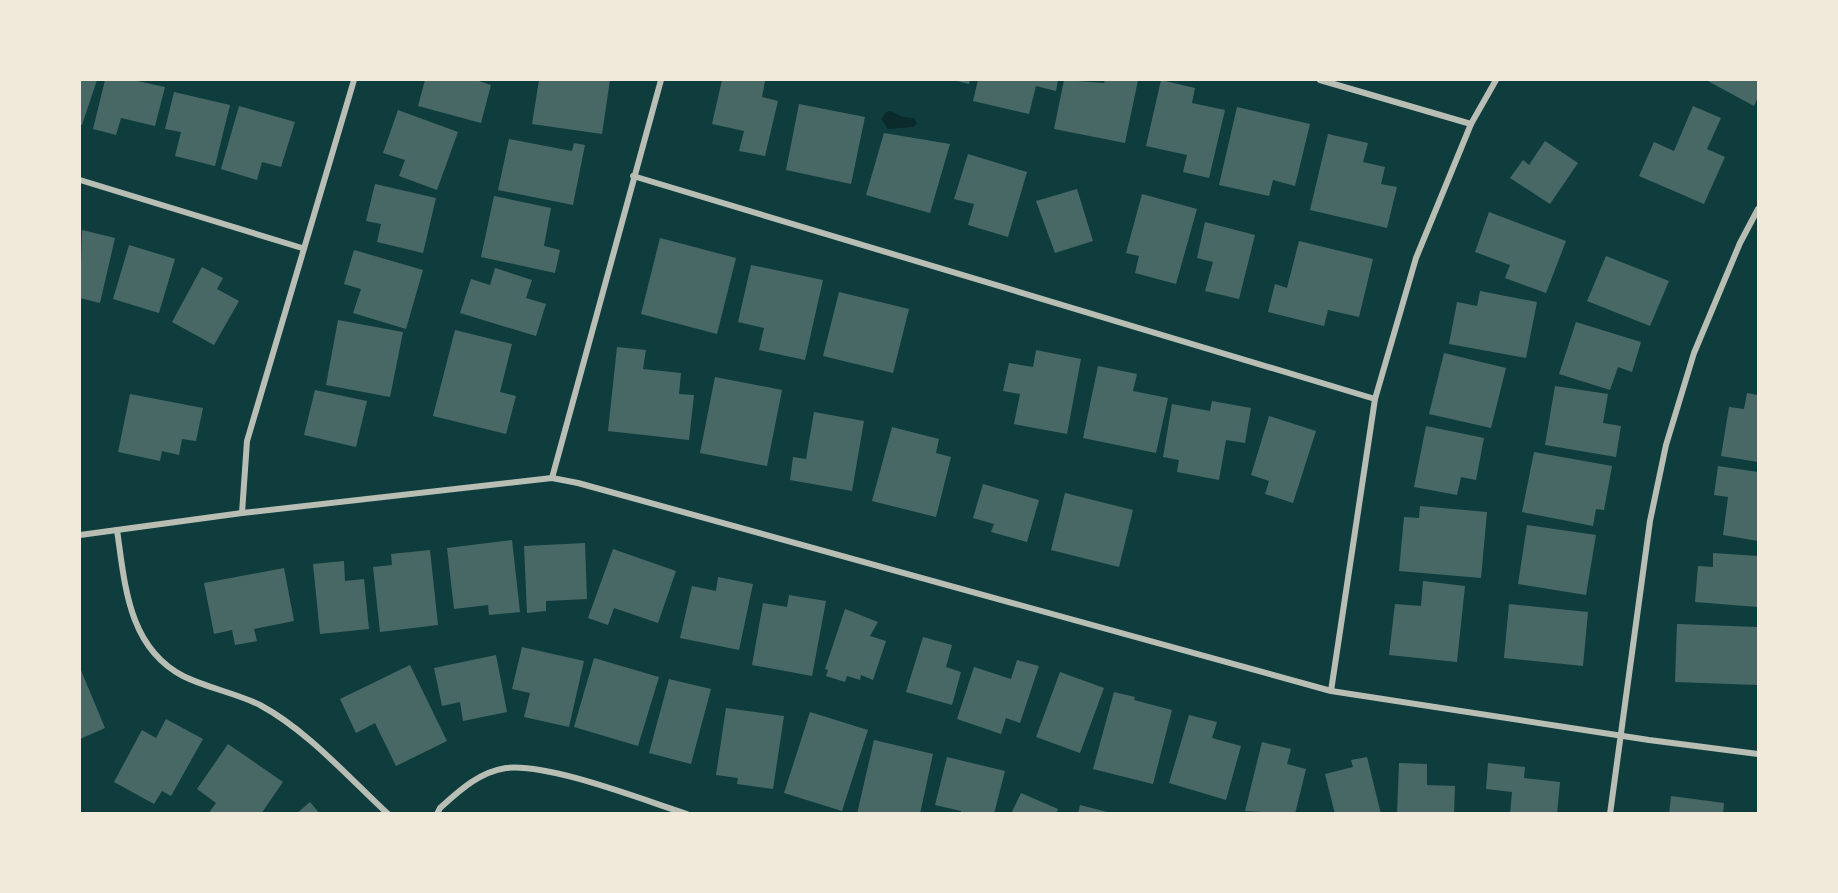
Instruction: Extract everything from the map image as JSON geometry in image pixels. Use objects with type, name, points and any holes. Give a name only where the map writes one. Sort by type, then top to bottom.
[{"type":"street","points":[[242,513],[247,441],[302,248],[354,80]]},
{"type":"street","points":[[552,478],[661,80]]},
{"type":"street","points":[[1320,80],[1471,124]]},
{"type":"street","points":[[1331,691],[1375,399],[1416,258],[1471,124],[1496,80]]},
{"type":"street","points":[[633,176],[1375,399]]},
{"type":"street","points":[[80,180],[302,248]]},
{"type":"street","points":[[1610,813],[1650,521],[1666,445],[1694,353],[1740,243],[1758,209]]},
{"type":"street","points":[[80,535],[242,513],[552,478],[578,483],[1331,691],[1620,736],[1758,754]]},
{"type":"street","points":[[117,530],[130,605],[136,626],[153,654],[183,676],[260,705],[292,727],[388,813]]},
{"type":"street","points":[[437,813],[469,782],[505,768],[548,771],[687,813]]},
{"type":"water","points":[[891,111],[902,117],[914,118],[917,124],[913,127],[888,129],[881,119],[886,112]]},
{"type":"building","points":[[80,80],[97,80],[82,125],[80,124]]},
{"type":"building","points":[[105,80],[133,80],[165,87],[155,126],[121,118],[116,135],[93,129]]},
{"type":"building","points":[[425,80],[476,80],[491,85],[481,123],[418,106]]},
{"type":"building","points":[[539,80],[610,80],[602,134],[532,124]]},
{"type":"building","points":[[722,80],[765,81],[762,97],[778,101],[765,156],[739,151],[744,131],[712,124]]},
{"type":"building","points":[[953,80],[970,80],[969,84]]},
{"type":"building","points":[[978,80],[1058,80],[1056,91],[1036,86],[1029,114],[973,101]]},
{"type":"building","points":[[1064,80],[1104,83],[1105,80],[1138,80],[1125,143],[1054,129]]},
{"type":"building","points":[[1161,80],[1195,88],[1192,103],[1225,110],[1209,178],[1183,172],[1187,155],[1146,146]]},
{"type":"building","points":[[1706,80],[1758,80],[1758,97],[1754,106]]},
{"type":"building","points":[[174,92],[230,105],[215,166],[175,156],[181,132],[165,129]]},
{"type":"building","points":[[799,104],[865,117],[851,184],[786,170]]},
{"type":"building","points":[[239,106],[295,122],[281,167],[262,162],[257,180],[221,169]]},
{"type":"building","points":[[1693,106],[1721,118],[1707,149],[1725,157],[1704,204],[1639,176],[1654,142],[1674,151]]},
{"type":"building","points":[[1237,107],[1310,124],[1295,186],[1273,180],[1269,196],[1219,185]]},
{"type":"building","points":[[398,110],[458,132],[437,190],[399,176],[405,160],[383,153]]},
{"type":"building","points":[[884,133],[950,144],[930,213],[866,195]]},
{"type":"building","points":[[1328,134],[1368,143],[1363,162],[1385,167],[1381,184],[1397,187],[1387,228],[1310,210]]},
{"type":"building","points":[[509,139],[572,151],[574,143],[585,145],[573,205],[498,190]]},
{"type":"building","points":[[1545,141],[1578,163],[1550,204],[1510,178],[1523,160],[1529,165]]},
{"type":"building","points":[[968,154],[1027,172],[1008,237],[968,225],[974,204],[954,199]]},
{"type":"building","points":[[375,184],[436,198],[423,253],[377,242],[381,224],[366,221]]},
{"type":"building","points":[[1077,189],[1093,241],[1055,253],[1036,201]]},
{"type":"building","points":[[1142,194],[1197,209],[1176,284],[1135,273],[1139,256],[1126,253]]},
{"type":"building","points":[[494,196],[551,208],[544,246],[560,250],[555,273],[481,257]]},
{"type":"building","points":[[1489,212],[1566,241],[1546,293],[1505,278],[1510,265],[1475,252]]},
{"type":"building","points":[[1205,222],[1255,235],[1239,299],[1205,291],[1213,262],[1197,258]]},
{"type":"building","points":[[82,230],[115,238],[100,303],[80,298]]},
{"type":"building","points":[[660,238],[736,258],[717,334],[641,314]]},
{"type":"building","points":[[1299,241],[1373,259],[1359,317],[1328,310],[1324,326],[1268,312],[1275,284],[1287,288]]},
{"type":"building","points":[[129,245],[175,259],[159,313],[113,299]]},
{"type":"building","points":[[354,250],[423,270],[406,329],[353,313],[361,289],[344,284]]},
{"type":"building","points":[[1606,256],[1669,281],[1650,326],[1587,301]]},
{"type":"building","points":[[751,265],[823,280],[805,360],[759,350],[764,328],[738,322]]},
{"type":"building","points":[[202,267],[223,278],[217,289],[239,301],[214,345],[172,322]]},
{"type":"building","points":[[495,268],[532,280],[526,298],[546,304],[536,336],[460,313],[471,279],[490,285]]},
{"type":"building","points":[[1480,291],[1537,302],[1526,358],[1449,344],[1457,302],[1477,306]]},
{"type":"building","points":[[839,292],[909,309],[893,373],[823,356]]},
{"type":"building","points":[[338,320],[403,332],[390,397],[326,385]]},
{"type":"building","points":[[1576,322],[1641,342],[1632,372],[1618,367],[1610,390],[1559,374]]},
{"type":"building","points":[[455,330],[512,344],[500,392],[516,396],[506,434],[433,416]]},
{"type":"building","points":[[617,347],[646,350],[643,369],[681,373],[679,394],[694,395],[689,440],[608,431]]},
{"type":"building","points":[[1036,350],[1081,359],[1067,434],[1014,424],[1020,394],[1003,391],[1009,363],[1033,367]]},
{"type":"building","points":[[1444,353],[1506,368],[1491,428],[1429,414]]},
{"type":"building","points":[[1098,366],[1137,374],[1133,391],[1168,398],[1156,453],[1083,438]]},
{"type":"building","points":[[715,377],[782,390],[767,466],[700,453]]},
{"type":"building","points":[[1555,386],[1608,394],[1603,423],[1621,426],[1616,457],[1545,445]]},
{"type":"building","points":[[315,390],[367,401],[356,447],[304,435]]},
{"type":"building","points":[[1747,393],[1758,395],[1758,462],[1721,456],[1729,407],[1744,409]]},
{"type":"building","points":[[130,394],[203,408],[196,441],[182,439],[179,455],[162,451],[160,461],[118,452]]},
{"type":"building","points":[[1212,401],[1251,408],[1245,443],[1226,440],[1219,480],[1177,472],[1179,460],[1163,457],[1172,404],[1210,411]]},
{"type":"building","points":[[814,412],[864,421],[852,491],[790,480],[793,457],[806,459]]},
{"type":"building","points":[[1269,416],[1316,431],[1293,503],[1265,494],[1269,481],[1251,475]]},
{"type":"building","points":[[1426,426],[1484,438],[1476,480],[1461,477],[1457,495],[1414,487]]},
{"type":"building","points":[[892,427],[939,439],[936,453],[951,457],[936,517],[872,501]]},
{"type":"building","points":[[1534,452],[1612,466],[1604,510],[1596,509],[1593,526],[1522,512]]},
{"type":"building","points":[[1718,466],[1758,472],[1758,541],[1723,535],[1728,497],[1714,495]]},
{"type":"building","points":[[983,484],[1039,500],[1027,542],[991,532],[994,524],[973,518]]},
{"type":"building","points":[[1065,493],[1133,510],[1119,567],[1051,550]]},
{"type":"building","points":[[1420,506],[1487,512],[1481,578],[1399,571],[1404,517],[1419,518]]},
{"type":"building","points":[[1527,525],[1596,535],[1586,595],[1518,584]]},
{"type":"building","points":[[512,540],[520,612],[489,615],[488,605],[454,609],[447,548]]},
{"type":"building","points":[[585,543],[587,599],[546,601],[546,611],[527,613],[524,546]]},
{"type":"building","points":[[613,549],[676,571],[658,623],[614,608],[608,625],[588,618]]},
{"type":"building","points":[[430,550],[438,625],[380,632],[373,567],[392,565],[391,554]]},
{"type":"building","points":[[1713,553],[1758,556],[1758,607],[1695,602],[1698,566],[1713,567]]},
{"type":"building","points":[[344,561],[345,581],[364,579],[369,629],[320,634],[313,564]]},
{"type":"building","points":[[284,568],[294,621],[254,629],[257,641],[235,645],[232,630],[214,634],[204,583]]},
{"type":"building","points":[[718,577],[753,584],[739,650],[680,638],[692,586],[716,591]]},
{"type":"building","points":[[1423,581],[1465,586],[1457,662],[1389,655],[1395,604],[1421,606]]},
{"type":"building","points":[[789,595],[826,601],[812,676],[752,665],[763,603],[787,607]]},
{"type":"building","points":[[1509,604],[1588,612],[1583,666],[1504,658]]},
{"type":"building","points":[[845,609],[878,622],[870,636],[886,641],[873,680],[861,675],[860,680],[847,676],[845,682],[826,676],[828,670],[825,669]]},
{"type":"building","points":[[1677,624],[1758,627],[1758,685],[1675,682]]},
{"type":"building","points":[[923,637],[952,645],[946,667],[961,672],[952,705],[906,692]]},
{"type":"building","points":[[522,647],[584,661],[569,727],[524,717],[530,693],[512,689]]},
{"type":"building","points":[[496,655],[507,712],[463,721],[460,702],[442,706],[434,668]]},
{"type":"building","points":[[594,658],[659,677],[638,746],[574,727]]},
{"type":"building","points":[[1017,660],[1039,666],[1020,723],[1006,718],[1001,734],[957,719],[974,667],[1011,679]]},
{"type":"building","points":[[410,665],[447,741],[396,766],[375,723],[356,733],[340,699]]},
{"type":"building","points":[[80,668],[105,728],[80,739]]},
{"type":"building","points":[[1060,672],[1104,688],[1080,753],[1036,737]]},
{"type":"building","points":[[669,679],[711,689],[691,764],[649,753]]},
{"type":"building","points":[[1114,692],[1172,710],[1153,784],[1093,769]]},
{"type":"building","points":[[726,708],[784,716],[773,789],[737,784],[738,778],[716,775]]},
{"type":"building","points":[[810,712],[868,730],[842,811],[784,793]]},
{"type":"building","points":[[1189,715],[1217,722],[1212,738],[1241,746],[1226,800],[1169,783]]},
{"type":"building","points":[[166,719],[203,739],[171,796],[162,791],[154,804],[114,782],[142,730],[156,738]]},
{"type":"building","points":[[874,740],[933,754],[920,814],[857,814]]},
{"type":"building","points":[[1262,742],[1291,749],[1287,764],[1306,769],[1295,814],[1245,811]]},
{"type":"building","points":[[228,744],[283,782],[261,814],[208,814],[216,803],[197,789]]},
{"type":"building","points":[[947,757],[1005,771],[994,814],[961,814],[961,811],[935,805]]},
{"type":"building","points":[[1367,757],[1381,814],[1335,814],[1325,774],[1353,767],[1351,760]]},
{"type":"building","points":[[1399,763],[1427,764],[1427,785],[1455,786],[1454,814],[1397,814]]},
{"type":"building","points":[[1488,763],[1525,767],[1524,778],[1560,782],[1557,814],[1510,814],[1512,792],[1486,789]]},
{"type":"building","points":[[1021,793],[1058,809],[1056,814],[1011,814]]},
{"type":"building","points":[[1671,796],[1724,803],[1723,814],[1669,814]]},
{"type":"building","points":[[310,802],[320,814],[296,814]]},
{"type":"building","points":[[1080,805],[1111,813],[1111,814],[1078,814]]}]
